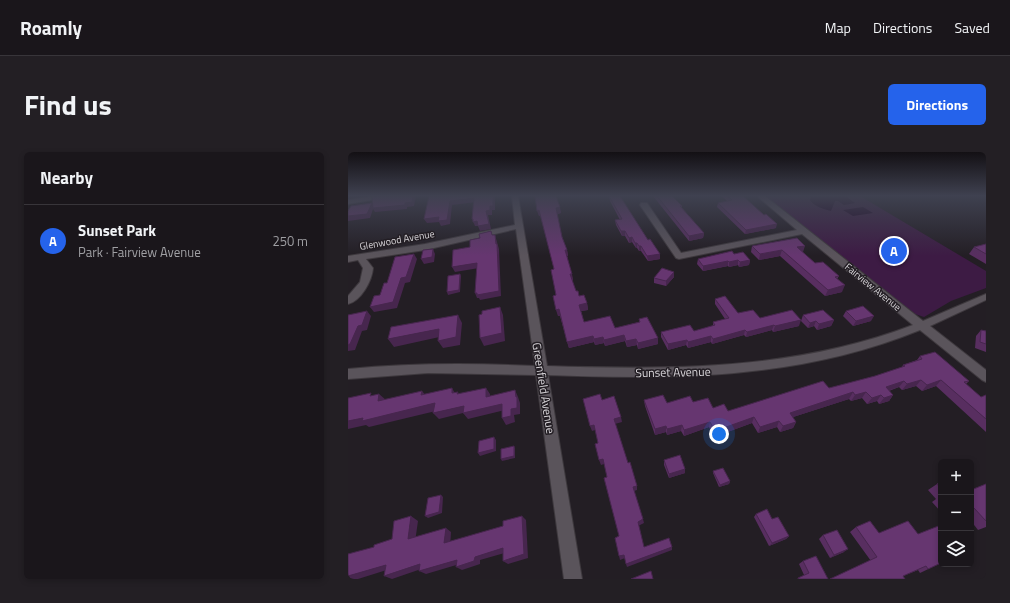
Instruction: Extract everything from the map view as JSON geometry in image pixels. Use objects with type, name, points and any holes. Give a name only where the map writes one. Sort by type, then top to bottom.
[{"type":"street","name":"Greenfield Avenue","points":[[518,216],[574,579]]},
{"type":"street","points":[[651,216],[679,256],[804,231]]},
{"type":"street","name":"Fairview Avenue","points":[[785,216],[986,377]]},
{"type":"street","name":"Glenwood Avenue","points":[[348,259],[425,247],[520,226]]},
{"type":"street","points":[[348,301],[366,281],[368,268],[361,258]]},
{"type":"street","name":"Sunset Avenue","points":[[348,374],[403,369],[438,368],[655,374],[740,369],[792,362],[873,343],[922,326],[986,297]]},
{"type":"shaded area","points":[[790,216],[893,216],[986,271],[986,288],[951,301],[924,317],[915,314]]},
{"type":"building","points":[[425,216],[448,216],[447,220],[438,221],[439,217],[424,219]]},
{"type":"building","points":[[472,216],[487,216],[489,224],[478,226],[477,221],[473,222]]},
{"type":"building","points":[[541,216],[558,216],[562,237],[567,250],[565,250],[572,274],[570,274],[576,291],[578,291],[579,296],[584,295],[587,303],[579,305],[584,322],[610,316],[615,328],[640,322],[639,319],[647,317],[658,338],[638,343],[636,339],[626,341],[624,335],[604,340],[603,337],[594,339],[593,336],[567,342],[559,309],[556,310],[553,296],[556,295],[551,270],[554,269]]},
{"type":"building","points":[[620,216],[633,216],[648,240],[650,239],[660,254],[647,256],[641,246],[635,243],[632,237],[629,238],[625,231],[621,231],[615,220],[622,219]]},
{"type":"building","points":[[673,216],[689,216],[704,233],[689,236]]},
{"type":"building","points":[[731,216],[768,216],[777,224],[746,230]]},
{"type":"building","points":[[491,231],[492,235],[495,235],[497,244],[499,291],[477,295],[477,293],[475,293],[477,263],[452,267],[453,250],[470,247],[470,240],[480,238],[479,234]]},
{"type":"building","points":[[797,238],[805,246],[797,247],[815,263],[823,262],[839,276],[835,277],[845,285],[828,290],[782,250],[760,254],[752,246]]},
{"type":"building","points":[[986,244],[986,254],[974,247]]},
{"type":"building","points":[[433,249],[432,257],[421,259],[423,250]]},
{"type":"building","points":[[732,251],[734,254],[743,252],[750,260],[740,262],[738,260],[728,261],[703,266],[698,259]]},
{"type":"building","points":[[414,254],[406,277],[401,278],[393,302],[370,307],[374,296],[380,295],[384,283],[387,283],[395,257]]},
{"type":"building","points":[[662,268],[674,272],[666,281],[654,278]]},
{"type":"building","points":[[460,274],[459,290],[447,292],[448,276]]},
{"type":"building","points":[[725,296],[738,313],[753,310],[760,318],[792,310],[801,320],[747,332],[745,330],[713,339],[711,336],[688,342],[687,340],[668,344],[661,332],[690,325],[694,331],[715,325],[713,322],[729,318],[715,299]]},
{"type":"building","points":[[863,306],[874,316],[856,321],[846,311]]},
{"type":"building","points":[[500,307],[502,333],[480,338],[479,315],[482,314],[482,311]]},
{"type":"building","points":[[823,310],[834,320],[819,324],[816,321],[810,323],[803,315]]},
{"type":"building","points":[[367,311],[362,325],[358,326],[350,344],[348,345],[348,315]]},
{"type":"building","points":[[458,315],[456,337],[438,341],[439,329],[388,339],[391,327]]},
{"type":"building","points":[[981,330],[986,331],[986,344],[980,342]]},
{"type":"building","points":[[935,352],[969,381],[964,382],[981,397],[986,395],[986,419],[941,380],[927,385],[921,380],[907,384],[904,381],[886,387],[893,395],[884,398],[881,395],[872,398],[866,392],[855,395],[853,392],[790,413],[796,422],[783,426],[779,421],[760,427],[754,417],[715,431],[710,422],[684,430],[682,425],[667,429],[666,426],[655,429],[644,400],[663,395],[667,403],[690,396],[693,402],[708,398],[713,408],[724,404],[728,411],[823,381],[829,388],[875,376],[922,359],[920,356]]},
{"type":"building","points":[[452,388],[452,393],[458,392],[457,394],[486,388],[486,397],[515,390],[517,397],[517,408],[511,409],[511,416],[502,418],[502,404],[463,413],[464,406],[433,413],[435,403],[362,421],[363,418],[348,421],[348,398],[371,393],[370,396],[379,394],[378,401],[422,391],[421,395]]},
{"type":"building","points":[[600,394],[602,400],[614,396],[621,417],[614,419],[637,486],[633,487],[643,519],[638,522],[644,547],[669,538],[672,547],[626,564],[624,555],[619,556],[615,538],[619,536],[604,478],[607,477],[603,459],[599,460],[595,444],[598,443],[594,425],[590,426],[583,399]]},
{"type":"building","points":[[494,437],[494,449],[478,453],[479,441]]},
{"type":"building","points":[[514,446],[514,456],[501,459],[501,449]]},
{"type":"building","points":[[680,455],[685,469],[669,474],[664,460]]},
{"type":"building","points":[[723,468],[730,481],[720,485],[713,471]]},
{"type":"building","points":[[986,484],[986,521],[974,508],[974,489]]},
{"type":"building","points":[[441,495],[439,512],[425,516],[428,498]]},
{"type":"building","points":[[767,509],[772,519],[778,517],[789,536],[772,543],[756,514]]},
{"type":"building","points":[[411,516],[408,539],[446,528],[444,543],[503,526],[503,521],[522,516],[524,554],[503,561],[503,548],[475,557],[474,561],[456,567],[457,560],[419,571],[420,564],[384,576],[386,565],[348,576],[348,554],[374,547],[374,545],[392,539],[394,521]]},
{"type":"building","points":[[870,521],[879,533],[908,521],[918,534],[938,526],[938,564],[928,569],[926,566],[903,576],[905,579],[830,579],[877,557],[856,527]]},
{"type":"building","points":[[837,530],[848,549],[834,555],[823,535]]},
{"type":"building","points":[[816,556],[828,579],[799,579],[798,578],[809,573],[803,561]]},
{"type":"building","points":[[651,571],[653,579],[631,579]]},
{"type":"place","name":"Sunset Park","points":[[894,251]]}]
